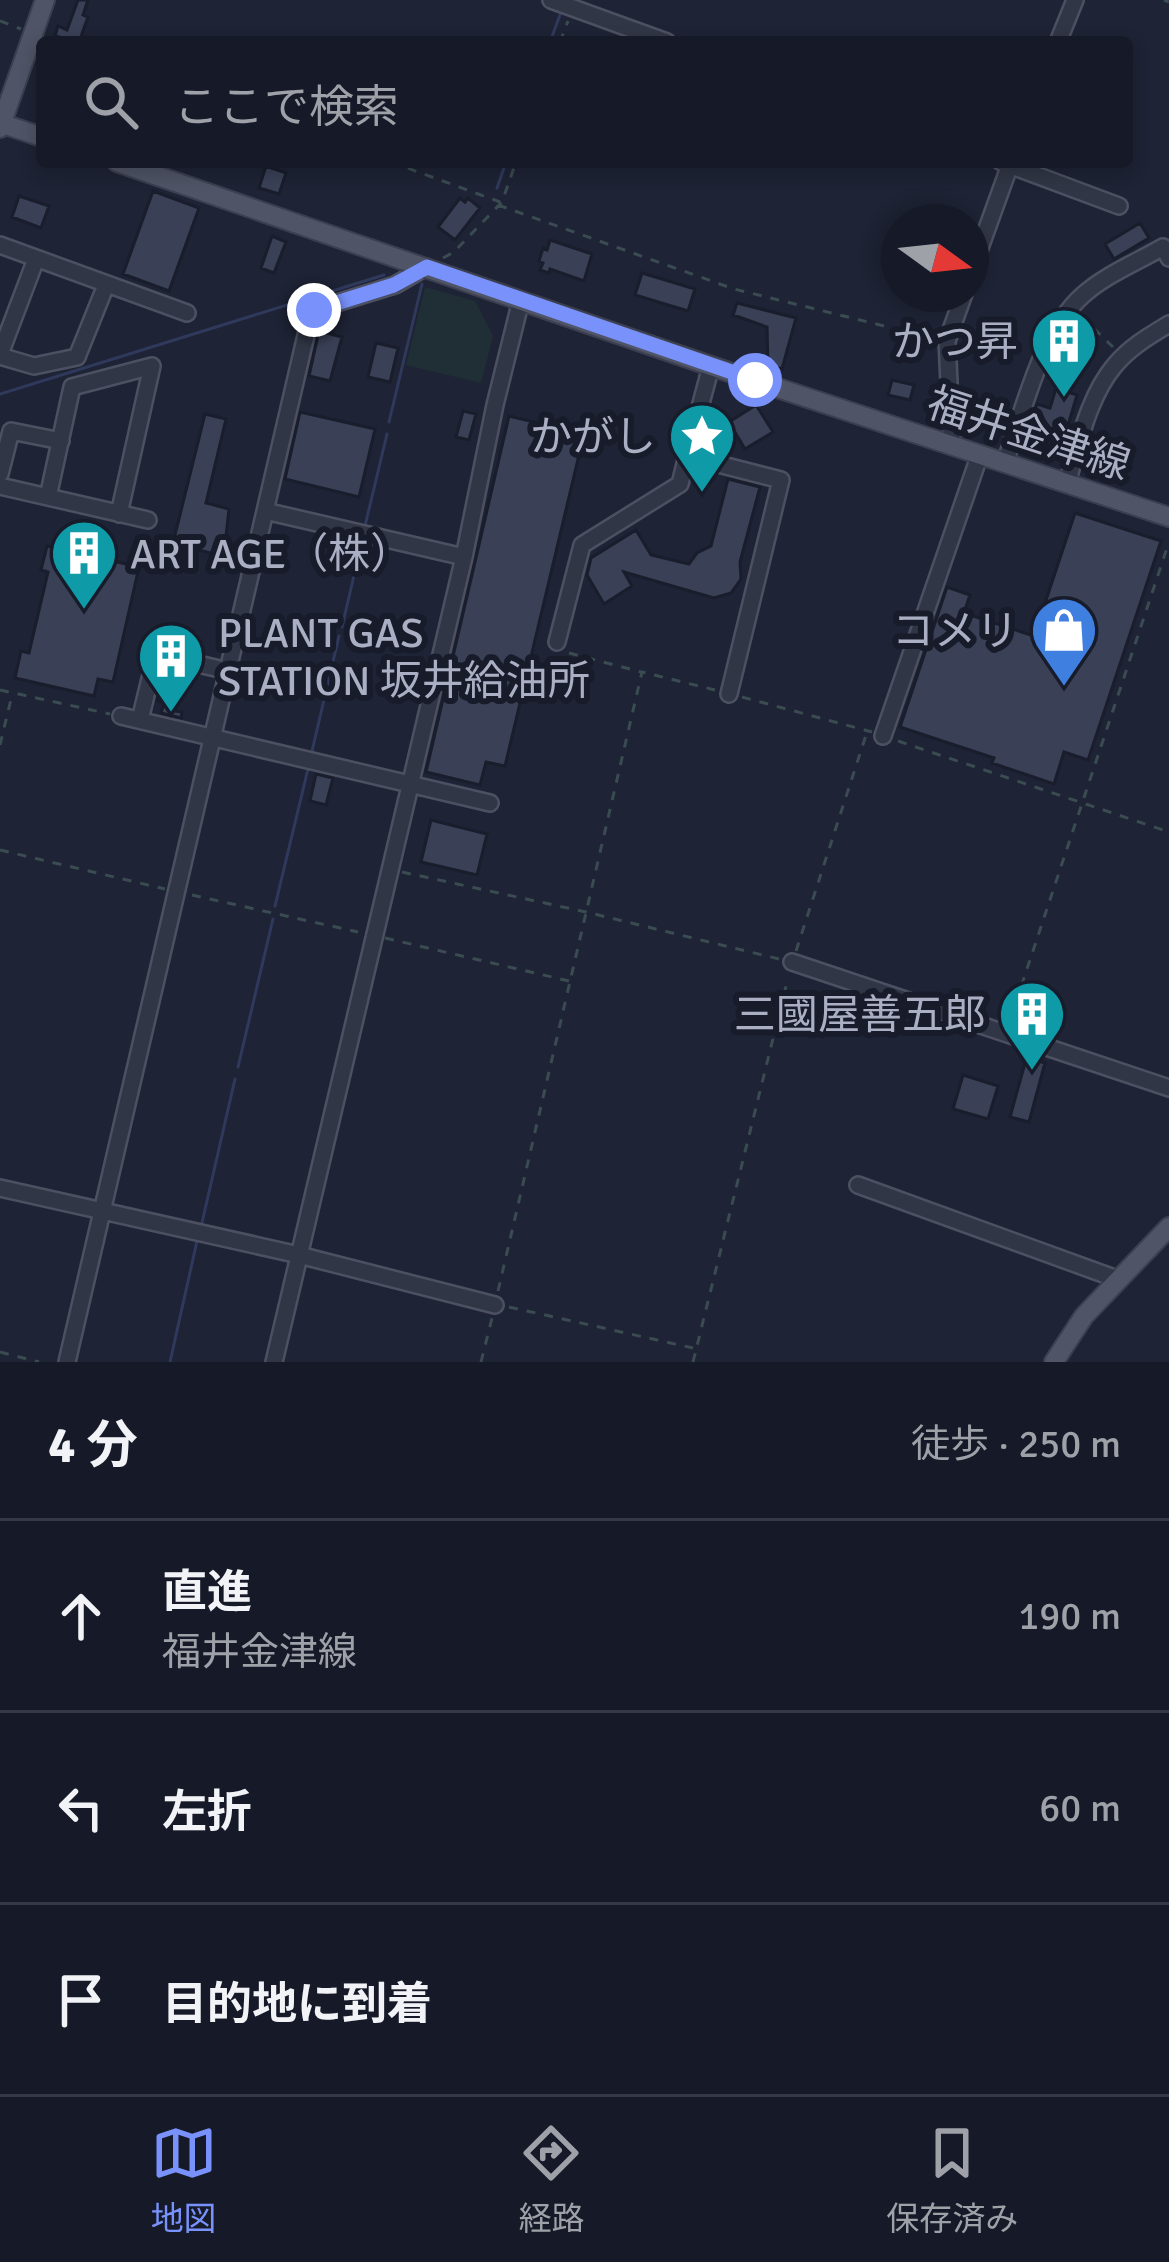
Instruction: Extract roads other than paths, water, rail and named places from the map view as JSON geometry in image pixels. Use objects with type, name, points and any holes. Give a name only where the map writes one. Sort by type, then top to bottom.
[{"type":"main road","points":[[36,135],[0,125],[44,0]]},
{"type":"main road","name":"福井金津線","points":[[135,168],[1169,517]]},
{"type":"main road","points":[[1054,1362],[1084,1316],[1169,1227]]},
{"type":"street","points":[[551,0],[574,4],[652,36]]},
{"type":"street","points":[[1060,36],[1075,0]]},
{"type":"street","points":[[989,218],[1005,168]]},
{"type":"street","points":[[1020,168],[1119,206]]},
{"type":"street","points":[[0,245],[187,313]]},
{"type":"street","points":[[1005,462],[1052,331],[1071,306],[1088,290],[1163,247],[1169,258]]},
{"type":"street","points":[[36,259],[0,355],[34,366],[77,357],[106,285]]},
{"type":"street","points":[[67,1362],[314,310],[394,285],[427,267]]},
{"type":"street","points":[[274,1362],[521,300]]},
{"type":"street","points":[[952,446],[946,341],[957,312]]},
{"type":"street","points":[[1066,483],[1095,396],[1113,367],[1137,343],[1169,324]]},
{"type":"street","points":[[48,497],[72,387],[152,366],[119,514]]},
{"type":"street","points":[[556,646],[582,545],[680,484],[711,366]]},
{"type":"street","points":[[0,474],[11,431],[61,441]]},
{"type":"street","points":[[875,733],[980,454]]},
{"type":"street","points":[[687,456],[782,480],[729,694]]},
{"type":"street","points":[[0,486],[148,520]]},
{"type":"street","points":[[265,511],[464,556]]},
{"type":"street","points":[[140,720],[156,654],[227,671]]},
{"type":"street","points":[[121,716],[490,803]]},
{"type":"street","points":[[792,962],[1169,1088]]},
{"type":"street","points":[[858,1185],[1117,1279]]},
{"type":"street","points":[[0,1188],[495,1304]]},
{"type":"waterway","points":[[552,36],[560,15]]},
{"type":"waterway","points":[[497,188],[504,168]]},
{"type":"waterway","points":[[0,394],[384,275]]},
{"type":"waterway","points":[[389,422],[422,284]]},
{"type":"waterway","points":[[365,526],[387,434]]},
{"type":"waterway","points":[[342,627],[362,541]]},
{"type":"waterway","points":[[312,751],[339,636]]},
{"type":"waterway","points":[[275,906],[308,769]]},
{"type":"waterway","points":[[238,1067],[273,919]]},
{"type":"waterway","points":[[201,1227],[235,1079]]},
{"type":"waterway","points":[[170,1362],[197,1241]]},
{"type":"place","name":"かつ昇","points":[[1064,400]]},
{"type":"place","name":"かがし","points":[[702,495]]},
{"type":"place","name":"ART AGE（株）","points":[[84,612]]},
{"type":"place","name":"コメリ","points":[[1064,689]]},
{"type":"place","name":"PLANT GAS STATION 坂井給油所","points":[[171,715]]},
{"type":"place","name":"三國屋善五郎","points":[[1032,1073]]}]
